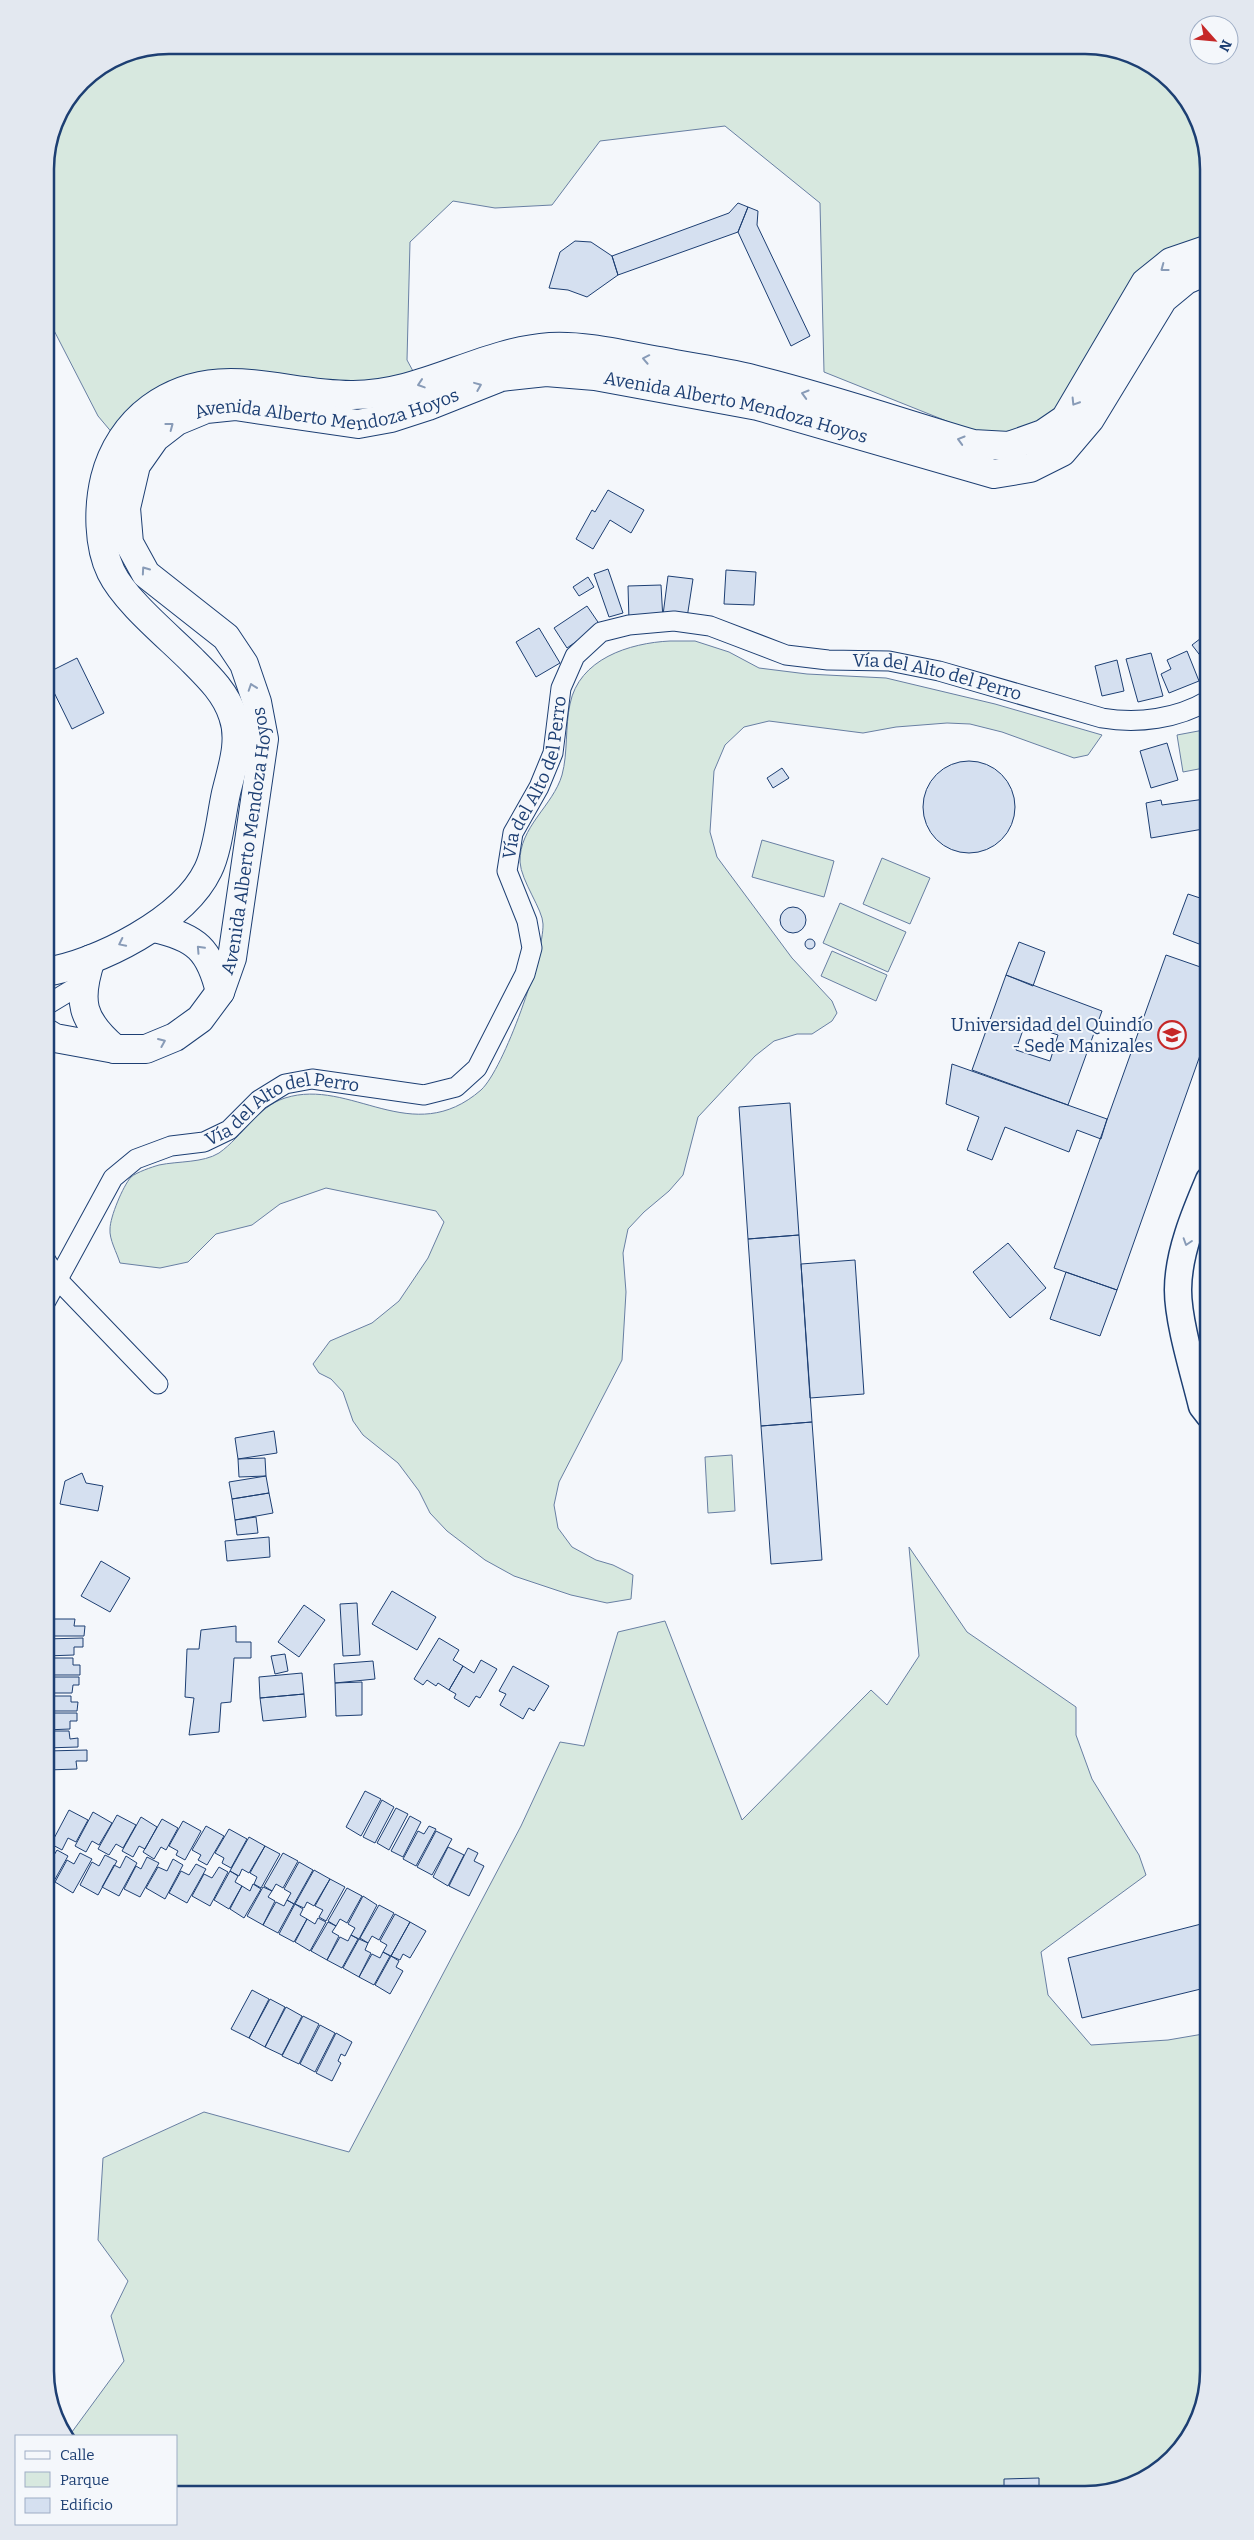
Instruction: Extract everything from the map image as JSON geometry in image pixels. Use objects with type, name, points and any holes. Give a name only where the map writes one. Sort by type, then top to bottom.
[{"type":"main road","name":"Avenida Alberto Mendoza Hoyos","points":[[54,972],[87,971],[154,928],[193,895],[210,868],[237,743],[234,716],[217,685],[130,597],[111,572],[103,542],[101,508],[105,477],[119,441],[138,417],[165,398],[201,384],[244,383],[350,396],[388,393],[420,384],[500,355],[552,347],[606,351],[758,380],[973,444],[1009,446],[1043,434],[1065,418],[1144,283],[1171,262],[1200,252]]},
{"type":"main road","name":"Avenida Alberto Mendoza Hoyos","points":[[54,1038],[115,1049],[146,1049],[175,1037],[200,1019],[220,992],[232,958],[264,739],[257,702],[244,664],[226,637],[146,574],[129,543],[126,508],[136,465],[155,438],[177,421],[206,409],[235,406],[358,424],[391,418],[428,406],[501,377],[546,372],[595,376],[758,406],[966,468],[994,474],[1030,468],[1062,452],[1090,419],[1163,299],[1186,280],[1200,274]]},
{"type":"main road","points":[[154,928],[179,933],[200,947],[214,968],[220,992]]},
{"type":"main road","points":[[87,971],[84,1009],[96,1032],[115,1049]]},
{"type":"main road","points":[[1200,1206],[1184,1251],[1178,1288],[1180,1306],[1200,1382]]},
{"type":"street","name":"Vía del Alto del Perro","points":[[54,1288],[113,1178],[136,1159],[171,1146],[204,1142],[229,1130],[259,1100],[285,1084],[312,1079],[424,1095],[456,1088],[477,1068],[525,974],[532,948],[527,921],[507,871],[513,833],[540,787],[553,753],[561,688],[576,656],[602,632],[630,626],[674,621],[710,626],[786,654],[828,660],[889,661],[939,671],[1102,718],[1129,722],[1192,710],[1200,705]]},
{"type":"street","points":[[54,998],[87,971]]},
{"type":"street","points":[[54,1273],[158,1384]]},
{"type":"green space","points":[[161,54],[1093,54],[1122,60],[1143,69],[1167,87],[1185,111],[1192,125],[1198,146],[1200,161],[1200,259],[1083,390],[1009,446],[824,372],[820,203],[725,126],[600,141],[552,205],[495,208],[453,201],[410,242],[407,360],[420,384],[244,383],[119,441],[98,416],[54,330],[55,153],[62,125],[73,105],[87,87],[105,73],[125,62],[146,56]]},
{"type":"green space","points":[[670,641],[695,641],[729,652],[759,668],[807,674],[886,678],[995,704],[1102,735],[1088,755],[1074,758],[1002,732],[970,724],[947,723],[896,727],[863,733],[769,721],[744,727],[725,745],[714,771],[710,832],[717,857],[792,958],[832,1001],[837,1013],[832,1021],[812,1034],[797,1034],[774,1041],[755,1056],[698,1117],[683,1175],[669,1191],[644,1212],[628,1229],[623,1253],[626,1292],[622,1360],[559,1482],[554,1505],[558,1528],[572,1547],[596,1560],[613,1565],[633,1575],[631,1599],[607,1603],[571,1595],[514,1576],[485,1560],[447,1531],[430,1513],[419,1491],[398,1463],[363,1435],[353,1421],[343,1392],[331,1379],[319,1373],[313,1364],[330,1341],[372,1323],[399,1301],[428,1258],[444,1222],[436,1211],[326,1188],[280,1204],[252,1225],[216,1234],[188,1262],[160,1268],[120,1263],[112,1242],[110,1229],[112,1217],[124,1187],[131,1177],[159,1165],[206,1159],[219,1153],[266,1108],[285,1098],[310,1094],[334,1096],[382,1109],[406,1113],[431,1114],[455,1107],[481,1090],[501,1060],[511,1036],[530,985],[542,939],[543,924],[540,911],[521,870],[521,849],[530,827],[552,797],[562,775],[568,713],[575,688],[584,675],[608,656],[638,645]]},
{"type":"green space","points":[[1200,731],[1200,769],[1183,772],[1177,735]]},
{"type":"green space","points":[[762,840],[834,861],[824,897],[752,877]]},
{"type":"green space","points":[[882,858],[930,878],[910,924],[863,904]]},
{"type":"green space","points":[[840,903],[906,932],[888,972],[823,943]]},
{"type":"green space","points":[[832,951],[887,975],[876,1001],[821,976]]},
{"type":"green space","points":[[732,1455],[735,1511],[708,1513],[705,1457]]},
{"type":"green space","points":[[909,1547],[967,1632],[1076,1707],[1076,1735],[1092,1779],[1139,1855],[1146,1875],[1041,1952],[1048,1995],[1091,2045],[1168,2040],[1200,2035],[1200,2379],[1198,2394],[1188,2422],[1172,2447],[1161,2458],[1129,2478],[1093,2486],[178,2486],[178,2435],[73,2435],[71,2433],[124,2361],[111,2316],[128,2281],[98,2240],[103,2158],[204,2112],[349,2152],[521,1826],[560,1742],[584,1746],[618,1632],[665,1621],[742,1820],[871,1690],[887,1705],[919,1656]]},
{"type":"building","points":[[738,203],[748,207],[738,232],[618,275],[612,256],[729,213]]},
{"type":"building","points":[[748,207],[758,211],[757,225],[810,336],[791,346],[738,232]]},
{"type":"building","points":[[575,241],[591,242],[612,256],[618,275],[587,297],[568,290],[549,288],[560,252]]},
{"type":"building","points":[[608,490],[644,510],[631,533],[610,520],[593,549],[576,539],[592,510],[595,512]]},
{"type":"building","points":[[608,569],[623,613],[609,617],[594,574]]},
{"type":"building","points":[[726,570],[756,572],[754,605],[724,604]]},
{"type":"building","points":[[668,576],[693,579],[687,618],[663,615]]},
{"type":"building","points":[[588,577],[594,587],[579,596],[573,587]]},
{"type":"building","points":[[661,585],[663,620],[629,621],[628,586]]},
{"type":"building","points":[[587,606],[600,625],[567,648],[554,628]]},
{"type":"building","points":[[539,628],[560,663],[536,677],[516,642]]},
{"type":"building","points":[[1200,639],[1200,655],[1192,645]]},
{"type":"building","points":[[1187,651],[1199,681],[1169,693],[1161,674],[1171,669],[1167,660]]},
{"type":"building","points":[[1151,653],[1163,696],[1138,702],[1126,659]]},
{"type":"building","points":[[77,658],[104,713],[72,729],[54,692],[54,670]]},
{"type":"building","points":[[1117,660],[1124,691],[1102,696],[1095,666]]},
{"type":"building","points":[[1167,743],[1178,780],[1151,788],[1140,751]]},
{"type":"building","points":[[960,761],[978,761],[995,768],[1008,781],[1015,798],[1015,816],[1008,833],[995,846],[978,853],[960,853],[943,846],[930,833],[923,816],[923,798],[930,781],[943,768]]},
{"type":"building","points":[[782,768],[789,778],[773,788],[767,778]]},
{"type":"building","points":[[1161,800],[1162,805],[1200,800],[1200,830],[1151,838],[1146,803]]},
{"type":"building","points":[[1188,894],[1200,898],[1200,944],[1173,934]]},
{"type":"building","points":[[793,907],[802,911],[806,920],[802,929],[793,933],[784,929],[780,920],[784,911]]},
{"type":"building","points":[[810,939],[815,944],[810,949],[805,944]]},
{"type":"building","points":[[1019,942],[1045,952],[1033,986],[1006,975]]},
{"type":"building","points":[[1166,955],[1200,967],[1200,1055],[1117,1290],[1054,1268]]},
{"type":"building","points":[[1006,975],[1102,1011],[1068,1105],[972,1070]],"holes":[[[1025,1024],[1058,1035],[1050,1061],[1016,1050]]]},
{"type":"building","points":[[952,1064],[1107,1119],[1101,1139],[1077,1130],[1069,1152],[1005,1127],[992,1160],[967,1150],[979,1117],[946,1104]]},
{"type":"building","points":[[790,1103],[799,1235],[748,1239],[739,1107]]},
{"type":"building","points":[[799,1235],[812,1422],[761,1426],[748,1239]]},
{"type":"building","points":[[1008,1243],[1046,1288],[1010,1318],[973,1272]]},
{"type":"building","points":[[855,1260],[864,1394],[810,1398],[801,1264]]},
{"type":"building","points":[[1066,1272],[1117,1290],[1100,1336],[1050,1319]]},
{"type":"building","points":[[812,1422],[822,1560],[771,1564],[761,1426]]},
{"type":"building","points":[[274,1431],[277,1453],[238,1459],[235,1438]]},
{"type":"building","points":[[265,1458],[266,1476],[239,1477],[238,1459]]},
{"type":"building","points":[[82,1473],[86,1483],[103,1486],[98,1511],[60,1504],[65,1481]]},
{"type":"building","points":[[266,1476],[269,1493],[232,1499],[229,1482]]},
{"type":"building","points":[[269,1493],[273,1513],[235,1520],[232,1499]]},
{"type":"building","points":[[256,1517],[258,1533],[237,1535],[235,1520]]},
{"type":"building","points":[[269,1537],[270,1557],[227,1561],[225,1541]]},
{"type":"building","points":[[101,1561],[130,1578],[110,1612],[81,1596]]},
{"type":"building","points":[[392,1591],[436,1617],[417,1650],[372,1624]]},
{"type":"building","points":[[357,1603],[360,1655],[343,1656],[340,1604]]},
{"type":"building","points":[[304,1605],[325,1620],[299,1657],[278,1642]]},
{"type":"building","points":[[54,1619],[75,1619],[74,1626],[85,1626],[84,1636],[54,1636]]},
{"type":"building","points":[[236,1626],[236,1642],[251,1642],[251,1658],[234,1658],[231,1702],[221,1703],[219,1732],[189,1735],[194,1698],[185,1697],[187,1649],[199,1649],[201,1630]]},
{"type":"building","points":[[83,1638],[83,1647],[74,1647],[74,1655],[54,1656],[54,1639]]},
{"type":"building","points":[[439,1638],[459,1650],[453,1660],[463,1666],[449,1690],[438,1683],[436,1686],[427,1680],[423,1685],[414,1679]]},
{"type":"building","points":[[285,1654],[288,1671],[275,1674],[271,1656]]},
{"type":"building","points":[[54,1658],[73,1658],[73,1665],[80,1665],[80,1675],[54,1675]]},
{"type":"building","points":[[481,1660],[497,1669],[480,1698],[476,1696],[469,1707],[454,1698],[456,1694],[449,1690],[463,1666],[474,1673]]},
{"type":"building","points":[[373,1661],[375,1679],[335,1683],[334,1664]]},
{"type":"building","points":[[513,1666],[549,1686],[534,1711],[529,1708],[523,1719],[500,1705],[506,1694],[499,1691]]},
{"type":"building","points":[[302,1673],[304,1694],[260,1698],[259,1677]]},
{"type":"building","points":[[54,1677],[79,1677],[79,1685],[73,1685],[72,1693],[54,1693]]},
{"type":"building","points":[[362,1682],[362,1715],[336,1716],[335,1683]]},
{"type":"building","points":[[304,1694],[306,1717],[263,1721],[260,1698]]},
{"type":"building","points":[[54,1696],[71,1696],[71,1702],[78,1702],[77,1711],[54,1711]]},
{"type":"building","points":[[54,1713],[77,1713],[77,1721],[70,1721],[70,1729],[54,1730]]},
{"type":"building","points":[[54,1731],[69,1731],[70,1739],[78,1738],[78,1747],[54,1748]]},
{"type":"building","points":[[87,1750],[87,1761],[76,1761],[77,1769],[54,1770],[54,1751]]},
{"type":"building","points":[[365,1791],[381,1799],[361,1836],[346,1827]]},
{"type":"building","points":[[382,1800],[394,1807],[375,1843],[363,1837]]},
{"type":"building","points":[[396,1808],[408,1814],[389,1850],[377,1843]]},
{"type":"building","points":[[69,1810],[88,1820],[76,1842],[68,1838],[62,1850],[54,1846],[54,1838]]},
{"type":"building","points":[[93,1812],[112,1823],[99,1845],[92,1841],[86,1852],[75,1846]]},
{"type":"building","points":[[117,1815],[136,1825],[123,1848],[116,1844],[109,1855],[98,1849]]},
{"type":"building","points":[[410,1816],[421,1822],[403,1857],[391,1851]]},
{"type":"building","points":[[141,1817],[157,1827],[145,1849],[139,1846],[133,1857],[122,1851]]},
{"type":"building","points":[[162,1819],[178,1828],[166,1850],[161,1847],[154,1859],[143,1852]]},
{"type":"building","points":[[183,1821],[201,1831],[185,1860],[176,1855],[178,1851],[169,1846]]},
{"type":"building","points":[[206,1826],[224,1836],[207,1865],[198,1860],[201,1855],[192,1850]]},
{"type":"building","points":[[429,1826],[436,1829],[416,1866],[403,1859],[418,1831],[424,1834]]},
{"type":"building","points":[[229,1829],[247,1839],[231,1868],[222,1863],[224,1858],[215,1853]]},
{"type":"building","points":[[436,1831],[452,1839],[432,1875],[417,1867]]},
{"type":"building","points":[[249,1837],[265,1846],[249,1873],[242,1869],[239,1876],[230,1871]]},
{"type":"building","points":[[265,1846],[280,1854],[261,1888],[254,1884],[257,1877],[250,1873]]},
{"type":"building","points":[[448,1847],[464,1855],[448,1886],[433,1877]]},
{"type":"building","points":[[468,1848],[478,1853],[474,1861],[484,1866],[469,1896],[449,1886]]},
{"type":"building","points":[[57,1850],[68,1856],[54,1881],[54,1855]]},
{"type":"building","points":[[80,1853],[92,1859],[73,1893],[55,1882],[67,1860],[74,1864]]},
{"type":"building","points":[[283,1853],[298,1861],[283,1888],[276,1884],[272,1891],[264,1886]]},
{"type":"building","points":[[105,1855],[117,1861],[98,1895],[80,1885],[92,1862],[99,1866]]},
{"type":"building","points":[[126,1856],[137,1863],[119,1896],[102,1887],[114,1865],[120,1868]]},
{"type":"building","points":[[147,1857],[159,1863],[140,1897],[124,1889],[136,1866],[141,1869]]},
{"type":"building","points":[[173,1859],[183,1865],[165,1899],[146,1888],[158,1867],[167,1871]]},
{"type":"building","points":[[299,1862],[313,1870],[294,1904],[287,1900],[291,1893],[284,1889]]},
{"type":"building","points":[[196,1864],[206,1869],[187,1903],[169,1893],[181,1871],[189,1875]]},
{"type":"building","points":[[219,1867],[228,1872],[210,1906],[192,1896],[204,1874],[212,1878]]},
{"type":"building","points":[[314,1870],[330,1879],[314,1906],[307,1902],[304,1908],[295,1904]]},
{"type":"building","points":[[230,1871],[238,1876],[235,1882],[242,1886],[229,1909],[214,1900]]},
{"type":"building","points":[[330,1879],[345,1887],[326,1921],[319,1917],[323,1910],[315,1906]]},
{"type":"building","points":[[253,1884],[261,1889],[244,1918],[230,1909],[242,1886],[250,1891]]},
{"type":"building","points":[[263,1887],[272,1891],[268,1897],[275,1901],[263,1925],[247,1916]]},
{"type":"building","points":[[347,1888],[362,1896],[347,1923],[340,1919],[336,1926],[328,1921]]},
{"type":"building","points":[[363,1896],[377,1905],[359,1939],[351,1935],[355,1928],[348,1924]]},
{"type":"building","points":[[287,1900],[294,1904],[278,1933],[263,1925],[276,1902],[284,1906]]},
{"type":"building","points":[[295,1904],[303,1909],[300,1915],[307,1919],[294,1942],[279,1934]]},
{"type":"building","points":[[379,1905],[394,1913],[379,1940],[372,1936],[368,1943],[360,1938]]},
{"type":"building","points":[[395,1914],[410,1922],[391,1956],[383,1952],[387,1945],[380,1941]]},
{"type":"building","points":[[318,1918],[326,1922],[310,1951],[295,1942],[307,1919],[315,1924]]},
{"type":"building","points":[[328,1922],[336,1926],[332,1932],[339,1936],[327,1960],[311,1951]]},
{"type":"building","points":[[410,1922],[426,1931],[410,1958],[403,1954],[400,1960],[391,1956]]},
{"type":"building","points":[[1200,1924],[1200,1989],[1082,2018],[1068,1958]]},
{"type":"building","points":[[351,1935],[358,1939],[342,1968],[327,1960],[340,1937],[348,1941]]},
{"type":"building","points":[[359,1939],[368,1943],[365,1950],[371,1953],[359,1977],[343,1968]]},
{"type":"building","points":[[383,1952],[390,1956],[374,1985],[359,1977],[372,1954],[380,1958]]},
{"type":"building","points":[[391,1956],[399,1961],[396,1967],[403,1971],[390,1994],[375,1985]]},
{"type":"building","points":[[252,1990],[269,1999],[249,2038],[231,2029]]},
{"type":"building","points":[[270,1999],[285,2007],[265,2047],[249,2038]]},
{"type":"building","points":[[286,2007],[302,2016],[282,2055],[265,2047]]},
{"type":"building","points":[[303,2016],[319,2024],[299,2064],[282,2056]]},
{"type":"building","points":[[320,2025],[335,2033],[315,2072],[300,2064]]},
{"type":"building","points":[[336,2033],[352,2042],[345,2056],[341,2054],[338,2061],[341,2063],[332,2081],[316,2073]]},
{"type":"building","points":[[1039,2478],[1039,2486],[1004,2486],[1004,2479]]},
{"type":"place","name":"Universidad del Quindío - Sede Manizales","points":[[1172,1035]]}]
